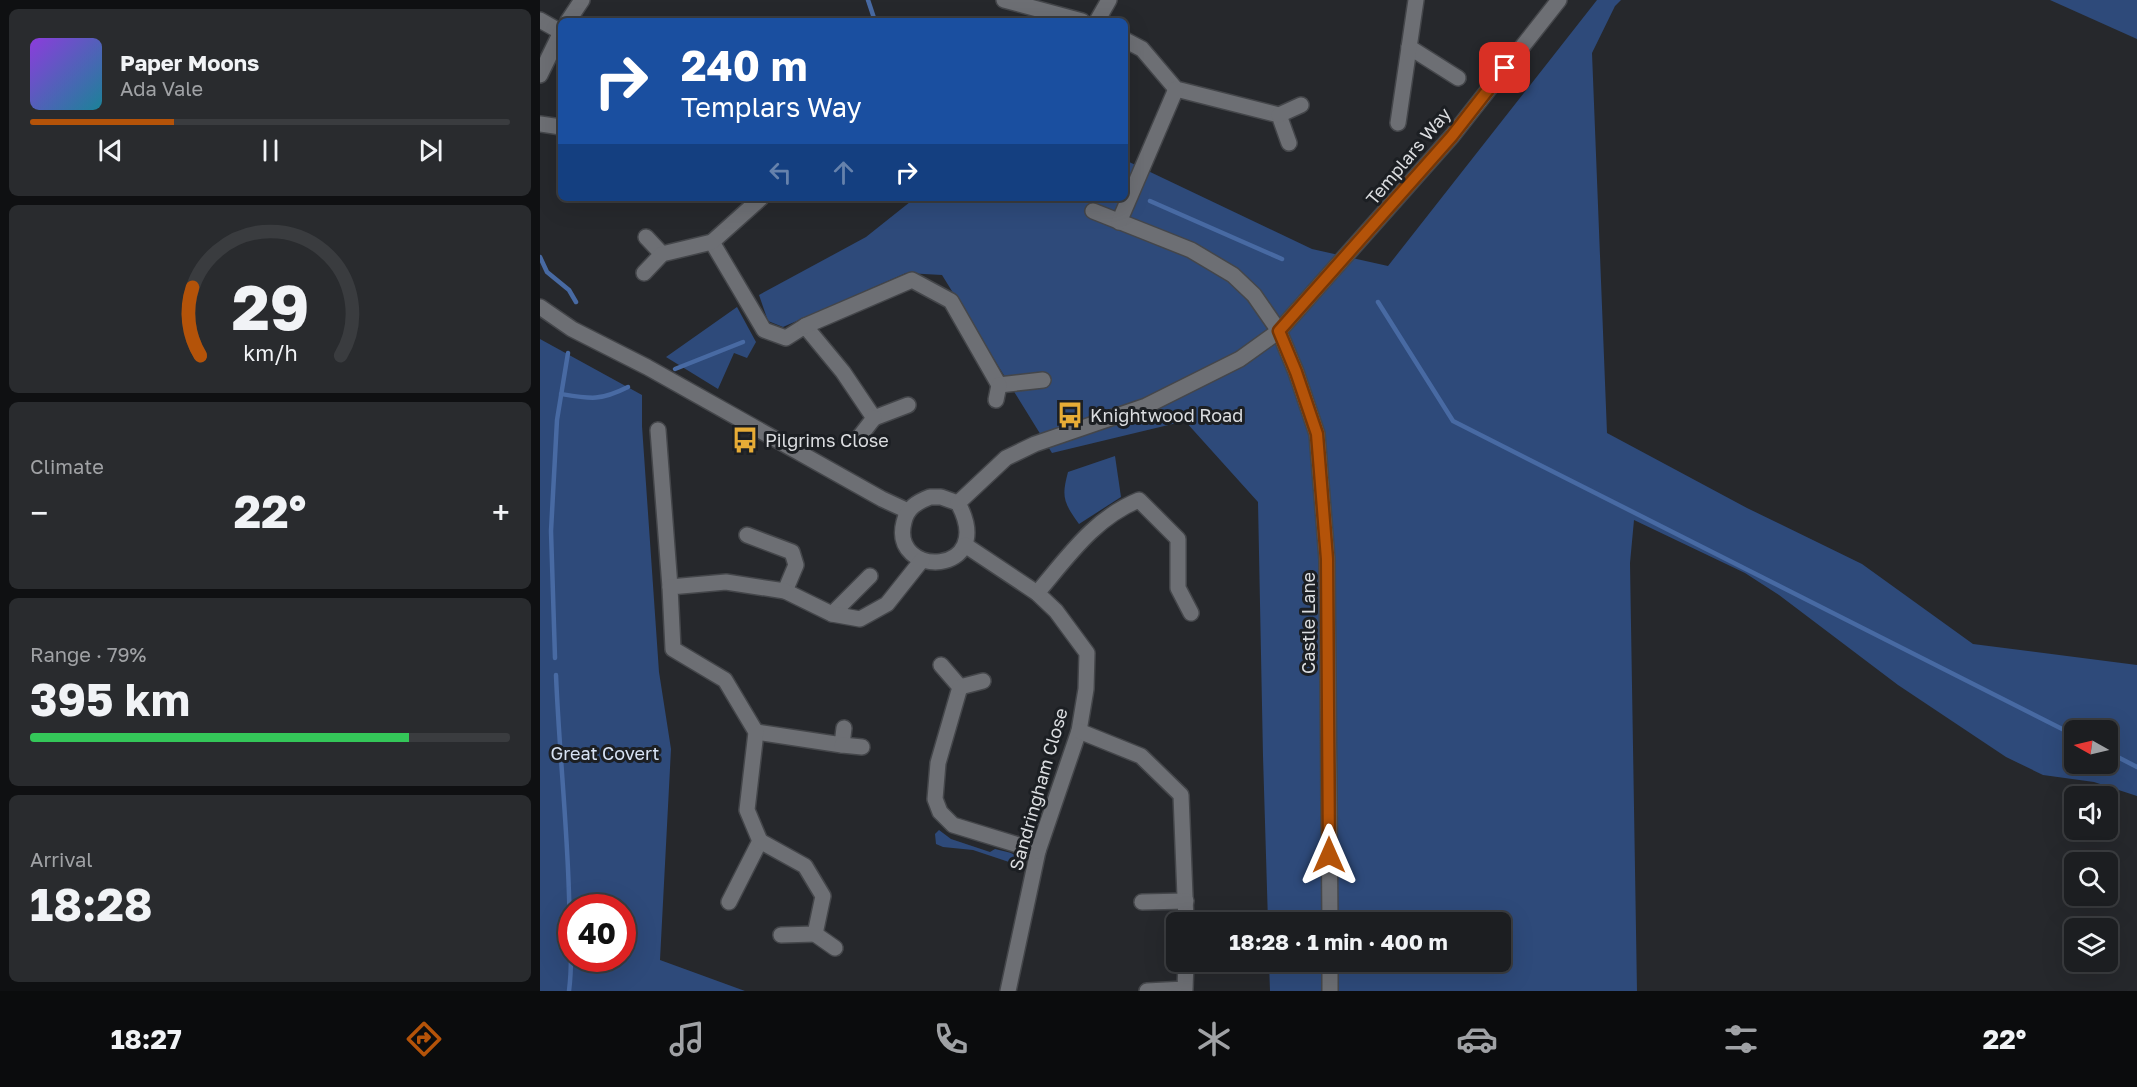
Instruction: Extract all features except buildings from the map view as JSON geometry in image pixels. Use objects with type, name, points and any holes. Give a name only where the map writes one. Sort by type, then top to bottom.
[{"type":"street","points":[[570,18],[582,0]]},
{"type":"street","points":[[1004,0],[1071,18]]},
{"type":"street","points":[[1099,18],[1109,0]]},
{"type":"street","points":[[1398,123],[1416,0]]},
{"type":"street","name":"Templars Way","points":[[1279,331],[1452,136],[1559,0]]},
{"type":"street","points":[[540,20],[558,30]]},
{"type":"street","points":[[540,75],[558,38]]},
{"type":"street","points":[[1128,42],[1142,49],[1176,89],[1280,115],[1301,105]]},
{"type":"street","points":[[1409,47],[1458,78]]},
{"type":"street","points":[[1119,222],[1176,89]]},
{"type":"street","points":[[1280,115],[1289,143]]},
{"type":"street","points":[[540,124],[558,127]]},
{"type":"street","points":[[644,273],[662,254],[712,242],[758,201]]},
{"type":"street","name":"Castle Lane","points":[[1093,211],[1191,250],[1233,276],[1254,295],[1279,331],[1317,434],[1327,559],[1330,912]]},
{"type":"street","points":[[646,237],[662,254]]},
{"type":"street","points":[[712,242],[764,330],[786,338],[805,326],[912,280],[951,301],[998,392],[1043,380]]},
{"type":"street","points":[[540,307],[572,329],[647,367],[882,499],[908,511]]},
{"type":"street","points":[[805,326],[843,372],[874,418]]},
{"type":"street","points":[[958,503],[1006,458],[1035,444],[1146,406],[1240,359],[1279,331]]},
{"type":"street","points":[[857,440],[874,418],[908,405]]},
{"type":"street","points":[[658,430],[673,649],[725,681],[756,732],[747,810],[760,841],[805,866],[823,896],[815,934]]},
{"type":"street","points":[[930,497],[941,497],[958,503],[968,526],[965,545],[948,561],[932,563],[922,560],[912,554],[906,544],[902,528],[908,511],[919,501],[930,497]]},
{"type":"street","points":[[1037,593],[1082,540],[1119,508],[1138,500],[1178,539],[1178,588],[1191,613]]},
{"type":"street","points":[[747,534],[792,552],[796,565],[785,591]]},
{"type":"street","name":"Sandringham Close","points":[[965,545],[1037,593],[1056,611],[1087,653],[1086,689],[1079,732],[1038,851],[1008,991]]},
{"type":"street","points":[[670,587],[726,582],[785,591],[832,614],[860,619],[887,604],[922,560]]},
{"type":"street","points":[[832,614],[870,576]]},
{"type":"street","points":[[940,665],[960,687]]},
{"type":"street","points":[[960,687],[983,681]]},
{"type":"street","points":[[960,687],[938,763],[935,799],[940,812],[953,825],[1038,851]]},
{"type":"street","points":[[842,745],[844,728]]},
{"type":"street","points":[[756,732],[862,747]]},
{"type":"street","points":[[1079,732],[1141,756],[1182,795],[1186,912]]},
{"type":"street","points":[[729,902],[760,841]]},
{"type":"street","points":[[1142,902],[1186,901]]},
{"type":"street","points":[[781,935],[815,934],[835,948]]},
{"type":"street","points":[[1147,991],[1185,989],[1186,972]]},
{"type":"street","points":[[1330,972],[1330,991]]},
{"type":"green space","points":[[1597,0],[1621,0],[1615,6],[1592,53],[1607,433],[1747,508],[1862,564],[1973,644],[2137,665],[2137,796],[2118,790],[2118,786],[2043,775],[2006,757],[1898,685],[1779,595],[1745,573],[1634,520],[1630,563],[1637,991],[1270,991],[1269,972],[1511,972],[1511,912],[1268,912],[1258,502],[1185,421],[1052,453],[942,275],[906,273],[783,327],[768,321],[759,295],[866,237],[911,201],[1128,201],[1128,161],[1312,249],[1388,266]]},
{"type":"green space","points":[[2050,0],[2137,0],[2137,39]]},
{"type":"green space","points":[[737,307],[756,342],[747,358],[734,353],[718,389],[666,357]]},
{"type":"green space","name":"Great Covert","points":[[540,339],[642,395],[642,426],[659,672],[671,749],[660,960],[745,991],[540,991]]},
{"type":"green space","points":[[1115,456],[1121,497],[1079,524],[1065,500],[1068,472]]},
{"type":"green space","points":[[939,830],[951,839],[990,852],[995,849],[1013,854],[1020,859],[1024,867],[973,850],[943,847],[936,844],[935,834]]},
{"type":"waterway","points":[[868,0],[874,18]]},
{"type":"waterway","points":[[1150,201],[1282,259]]},
{"type":"waterway","points":[[540,257],[547,272],[569,290],[576,302]]},
{"type":"waterway","points":[[1378,302],[1453,421],[2064,730]]},
{"type":"waterway","points":[[675,369],[743,342]]},
{"type":"waterway","points":[[555,658],[551,531],[557,420],[568,353]]},
{"type":"waterway","points":[[561,394],[595,398],[610,395],[628,387]]},
{"type":"waterway","points":[[556,675],[568,868],[571,955],[569,991]]},
{"type":"waterway","points":[[2118,757],[2137,767]]},
{"type":"place","name":"Knightwood Road","points":[[1070,415]]},
{"type":"place","name":"Pilgrims Close","points":[[745,440]]},
{"type":"route","points":[[1329,855],[1327,559],[1317,434],[1279,331],[1452,136],[1505,68]]}]
